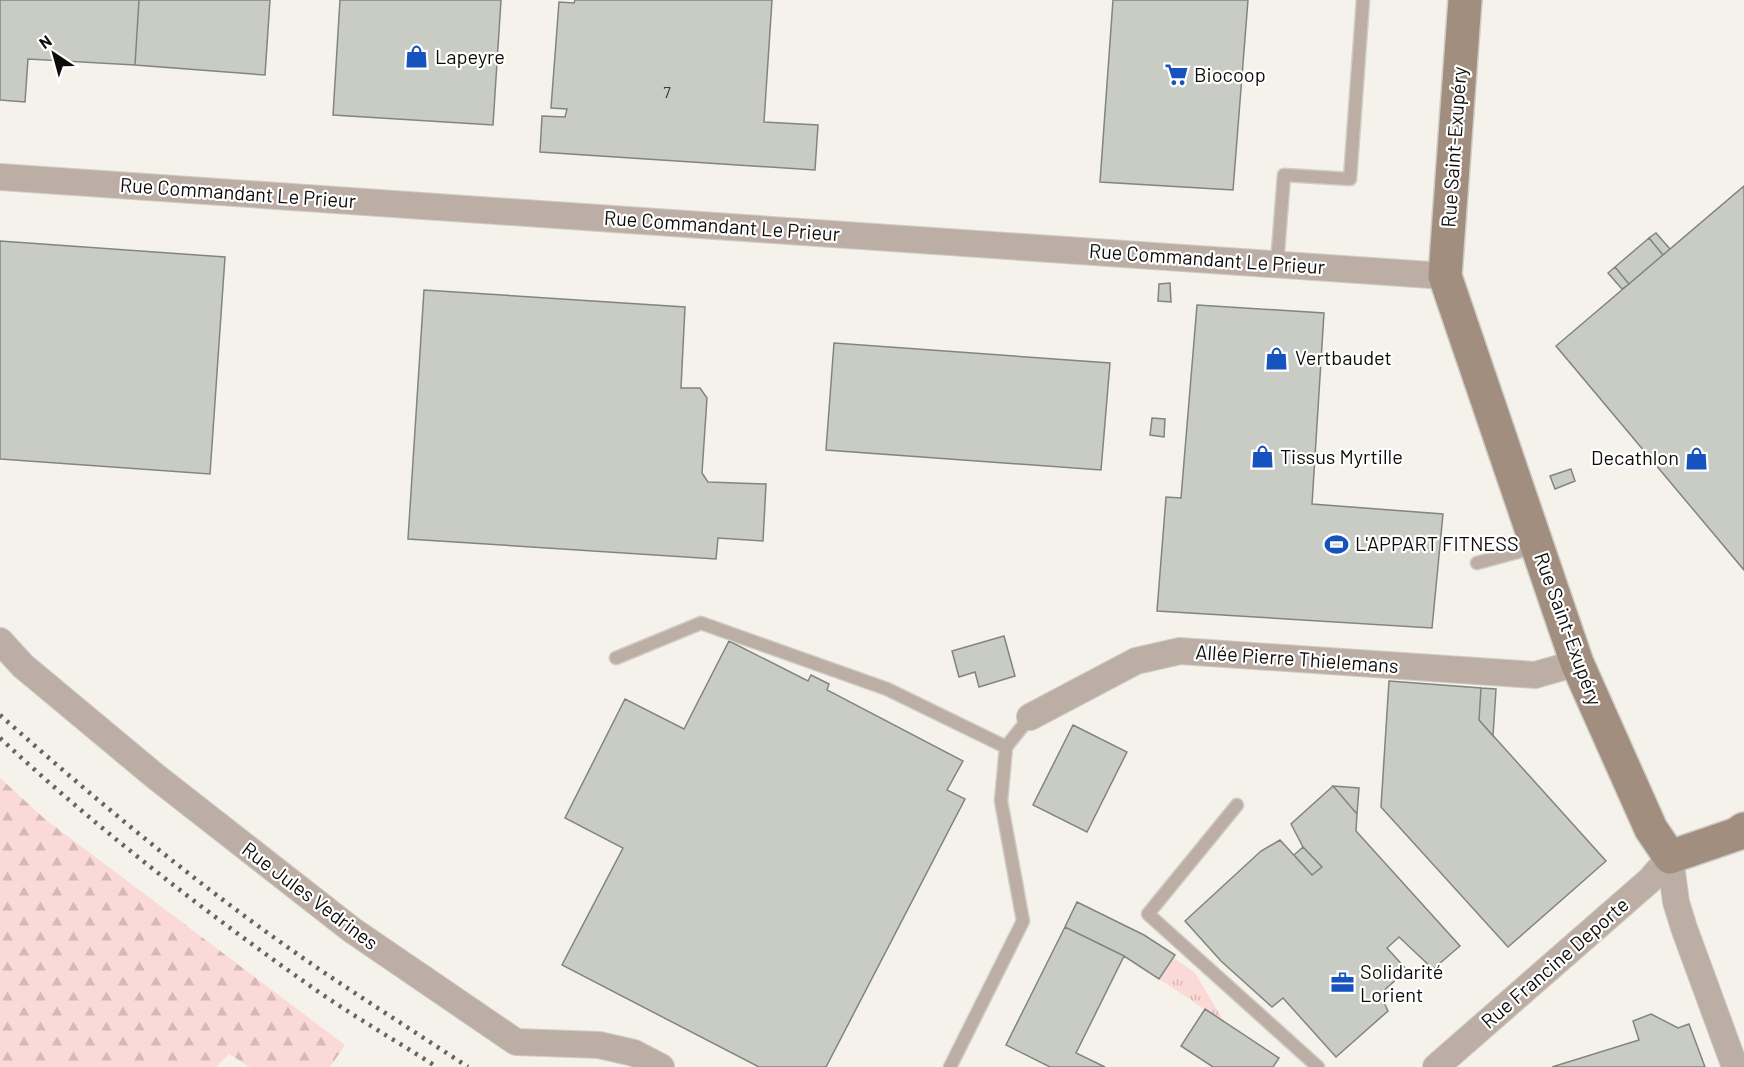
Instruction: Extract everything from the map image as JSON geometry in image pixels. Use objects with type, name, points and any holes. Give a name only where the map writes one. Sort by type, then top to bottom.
[{"type":"street","name":"Rue Saint-Exupéry","points":[[1465,0],[1445,276],[1577,663],[1651,829],[1670,857],[1676,902],[1684,928],[1735,1067]]},
{"type":"street","name":"Rue Commandant Le Prieur","points":[[0,177],[1445,276]]},
{"type":"street","name":"Rue Jules Vedrines","points":[[0,641],[23,666],[154,776],[352,930],[516,1042],[599,1045],[634,1053],[661,1067]]},
{"type":"street","name":"Allée Pierre Thielemans","points":[[1030,717],[1136,661],[1180,651],[1535,675],[1577,663]]},
{"type":"street","points":[[1670,857],[1737,834],[1744,829]]},
{"type":"street","name":"Rue Francine Deporte","points":[[1436,1067],[1650,880],[1670,857]]},
{"type":"lane","points":[[1277,264],[1284,175],[1350,179],[1363,0]]},
{"type":"lane","points":[[1477,563],[1538,547]]},
{"type":"lane","points":[[616,658],[701,623],[888,689],[1006,747]]},
{"type":"lane","points":[[950,1067],[1023,921],[1001,801],[1006,747],[1030,717]]},
{"type":"lane","points":[[1237,805],[1148,914],[1318,1067]]},
{"type":"green space","points":[[0,778],[46,820],[345,1045],[330,1067],[250,1067],[229,1054],[216,1067],[0,1067]]},
{"type":"green space","points":[[1174,958],[1195,973],[1225,1023],[1159,979]]},
{"type":"building","points":[[0,0],[139,0],[135,65],[28,59],[25,102],[0,100]]},
{"type":"building","points":[[139,0],[270,0],[265,75],[135,65]]},
{"type":"building","name":"Lapeyre","points":[[340,0],[501,0],[493,125],[333,115]]},
{"type":"building","points":[[575,0],[772,0],[764,122],[818,125],[815,170],[540,152],[542,116],[565,117],[567,109],[551,108],[559,2],[574,3]]},
{"type":"building","points":[[1113,0],[1248,0],[1233,190],[1100,182]]},
{"type":"building","name":"Decathlon","points":[[1744,186],[1744,570],[1556,346]]},
{"type":"building","points":[[1656,233],[1670,249],[1663,255],[1649,238]]},
{"type":"building","points":[[1649,238],[1663,255],[1629,284],[1615,267]]},
{"type":"building","points":[[0,241],[225,257],[210,474],[0,459]]},
{"type":"building","points":[[1615,267],[1629,284],[1622,289],[1608,273]]},
{"type":"building","points":[[1170,283],[1171,302],[1158,301],[1159,284]]},
{"type":"building","points":[[424,290],[685,307],[681,388],[700,388],[707,398],[702,473],[708,482],[766,484],[763,541],[718,538],[716,559],[408,539]]},
{"type":"building","points":[[1197,305],[1324,313],[1312,504],[1443,514],[1432,628],[1157,611],[1166,497],[1181,498]]},
{"type":"building","points":[[834,343],[1110,363],[1101,470],[826,450]]},
{"type":"building","points":[[1152,418],[1165,419],[1164,437],[1150,435]]},
{"type":"building","points":[[1571,469],[1575,481],[1555,489],[1550,476]]},
{"type":"building","points":[[1004,636],[1015,676],[979,687],[975,672],[959,677],[952,651]]},
{"type":"building","points":[[729,641],[808,681],[811,675],[829,684],[827,690],[963,761],[947,790],[965,799],[826,1067],[759,1067],[562,965],[623,848],[565,818],[625,699],[684,729]]},
{"type":"building","points":[[1389,681],[1481,688],[1479,720],[1606,861],[1508,947],[1381,807]]},
{"type":"building","points":[[1481,688],[1496,689],[1493,736],[1479,720]]},
{"type":"building","points":[[1073,725],[1127,752],[1087,832],[1033,805]]},
{"type":"building","points":[[1333,786],[1359,788],[1357,814]]},
{"type":"building","points":[[1333,786],[1357,814],[1356,831],[1460,946],[1433,969],[1399,937],[1387,948],[1407,970],[1380,994],[1388,1011],[1336,1057],[1283,998],[1272,1007],[1221,961],[1185,921],[1261,851],[1280,840],[1312,875],[1322,867],[1303,847],[1291,824]]},
{"type":"building","points":[[1303,847],[1322,867],[1312,875],[1294,855]]},
{"type":"building","points":[[1077,902],[1144,935],[1175,955],[1159,979],[1124,956],[1065,927]]},
{"type":"building","points":[[1065,927],[1124,956],[1076,1053],[1105,1067],[1050,1067],[1006,1045]]},
{"type":"building","points":[[1205,1009],[1279,1058],[1273,1067],[1213,1067],[1181,1046]]},
{"type":"building","points":[[1651,1014],[1678,1028],[1689,1024],[1705,1067],[1552,1067],[1639,1040],[1633,1021]]},
{"type":"railway","points":[[0,715],[115,814],[234,908],[316,967],[468,1067]]},
{"type":"railway","points":[[0,738],[111,835],[227,926],[322,994],[437,1067]]},
{"type":"place","name":"Lapeyre","points":[[417,57]]},
{"type":"place","name":"Biocoop","points":[[1176,75]]},
{"type":"place","name":"Vertbaudet","points":[[1277,358]]},
{"type":"place","name":"Tissus Myrtille","points":[[1262,457]]},
{"type":"place","name":"Decathlon","points":[[1697,458]]},
{"type":"place","name":"L'APPART FITNESS","points":[[1337,544]]},
{"type":"place","name":"Solidarité Lorient","points":[[1342,983]]}]
